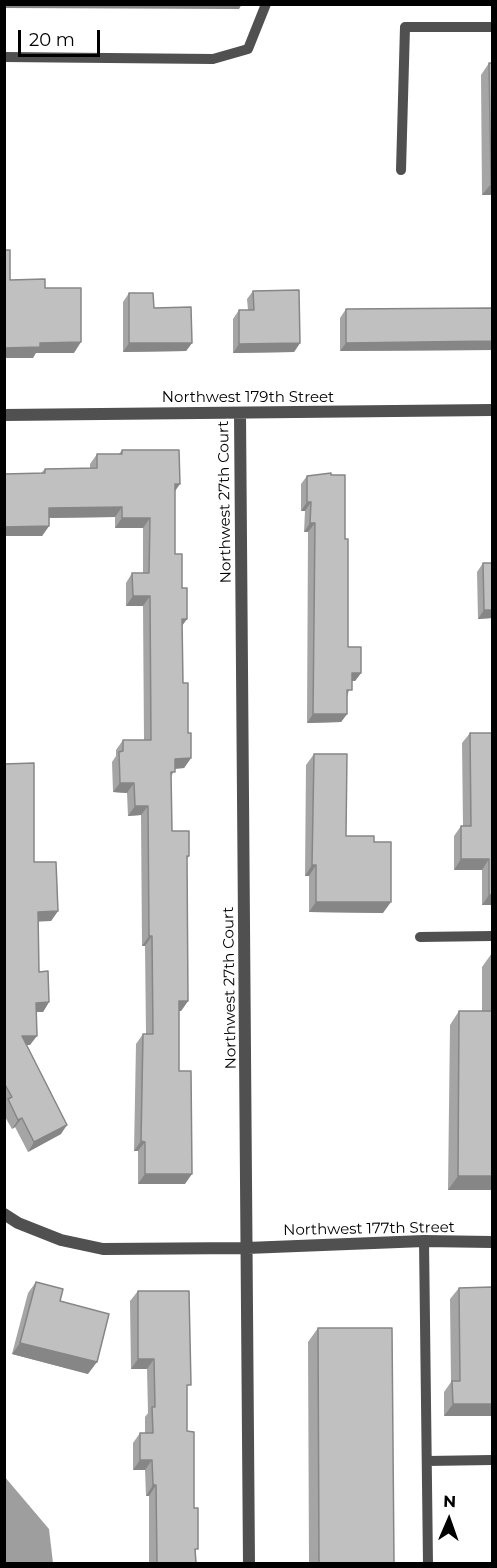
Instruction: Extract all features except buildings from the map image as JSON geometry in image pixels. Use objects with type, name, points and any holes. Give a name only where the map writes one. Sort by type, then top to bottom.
[{"type":"street","name":"Northwest 179th Street","points":[[4,414],[492,410]]},
{"type":"street","name":"Northwest 27th Court","points":[[240,413],[249,1563]]},
{"type":"street","name":"Northwest 177th Street","points":[[4,1214],[18,1223],[61,1240],[103,1249],[246,1248],[424,1241],[492,1242]]},
{"type":"lane","points":[[4,57],[213,59],[248,49],[266,4]]},
{"type":"lane","points":[[400,171],[405,27],[492,27]]},
{"type":"lane","points":[[420,937],[492,936]]},
{"type":"lane","points":[[424,1241],[428,1563]]},
{"type":"lane","points":[[426,1461],[492,1460]]},
{"type":"shaded area","points":[[4,1476],[49,1529],[53,1563],[5,1563]]}]
